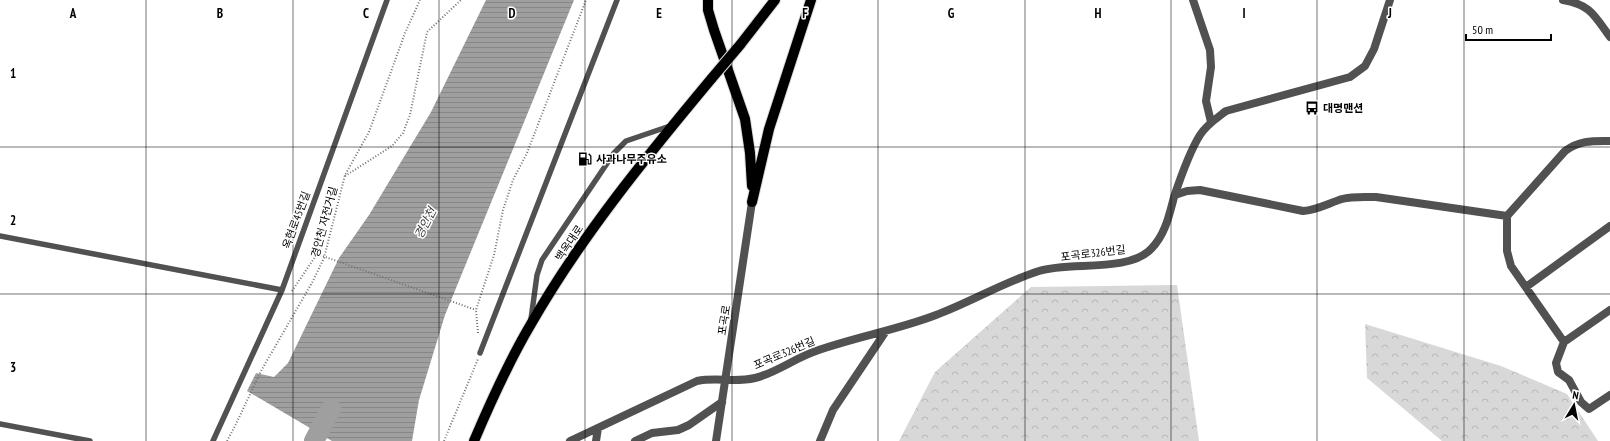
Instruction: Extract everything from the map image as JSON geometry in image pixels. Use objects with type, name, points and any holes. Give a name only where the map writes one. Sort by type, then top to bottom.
[{"type":"main road","points":[[708,0],[708,10],[714,30],[745,119],[750,152],[752,202]]},
{"type":"main road","name":"백옥대로","points":[[474,441],[509,365],[531,325],[583,242],[639,167],[740,45],[775,0]]},
{"type":"main road","points":[[752,202],[769,129],[811,0]]},
{"type":"street","points":[[1192,0],[1210,50],[1211,67],[1206,101],[1211,122]]},
{"type":"street","name":"포곡로326번길","points":[[570,441],[698,381],[713,378],[740,382],[757,378],[815,351],[886,331],[944,312],[978,298],[1018,278],[1042,270],[1115,264],[1135,259],[1151,250],[1161,236],[1170,218],[1175,195],[1200,135],[1211,122],[1226,111],[1350,77],[1365,66],[1374,49],[1390,0]]},
{"type":"street","points":[[1563,0],[1579,3],[1592,12],[1610,37]]},
{"type":"street","points":[[1564,342],[1508,259],[1507,216],[1565,151],[1574,145],[1586,141],[1610,142]]},
{"type":"street","points":[[1175,195],[1187,191],[1200,190],[1303,211],[1312,210],[1342,199],[1359,196],[1376,197],[1507,216]]},
{"type":"street","name":"포곡로","points":[[716,441],[752,202]]},
{"type":"street","points":[[1526,287],[1610,226]]},
{"type":"street","points":[[1610,310],[1564,342],[1556,363],[1558,372],[1569,380],[1581,402],[1590,409],[1610,395]]},
{"type":"street","points":[[820,441],[833,410],[886,331]]},
{"type":"street","points":[[634,441],[652,434],[678,430],[689,425],[722,402]]},
{"type":"street","points":[[596,441],[598,428]]},
{"type":"lane","name":"옥현로45번길","points":[[213,441],[282,290],[387,0]]},
{"type":"lane","points":[[480,354],[617,0]]},
{"type":"lane","points":[[531,325],[537,275],[542,260],[614,153],[626,141],[673,125]]},
{"type":"lane","points":[[0,236],[282,290]]},
{"type":"lane","points":[[0,424],[90,441]]},
{"type":"path","name":"경안천 자전거길","points":[[227,441],[261,371],[313,281],[324,258],[344,177],[369,132],[405,33],[420,0]]},
{"type":"path","points":[[344,177],[392,146],[403,132],[410,115],[427,32],[461,0]]},
{"type":"path","points":[[444,441],[480,354],[476,310],[494,254],[503,210],[513,180],[527,154],[586,0]]},
{"type":"path","points":[[289,295],[317,254],[324,258],[476,310]]},
{"type":"green space","points":[[1177,285],[1199,441],[899,441],[935,372],[1031,287]]},
{"type":"green space","points":[[1365,324],[1501,366],[1567,394],[1598,441],[1442,441],[1367,378]]},
{"type":"water","points":[[486,0],[574,0],[445,315],[419,400],[412,441],[332,441],[247,391],[256,373],[274,377],[288,363],[339,258],[369,215],[431,112]]},
{"type":"waterway","name":"경안천","points":[[314,441],[331,409]]},
{"type":"place","name":"대명맨션","points":[[1312,108]]},
{"type":"place","name":"사과나무주유소","points":[[585,159]]}]
